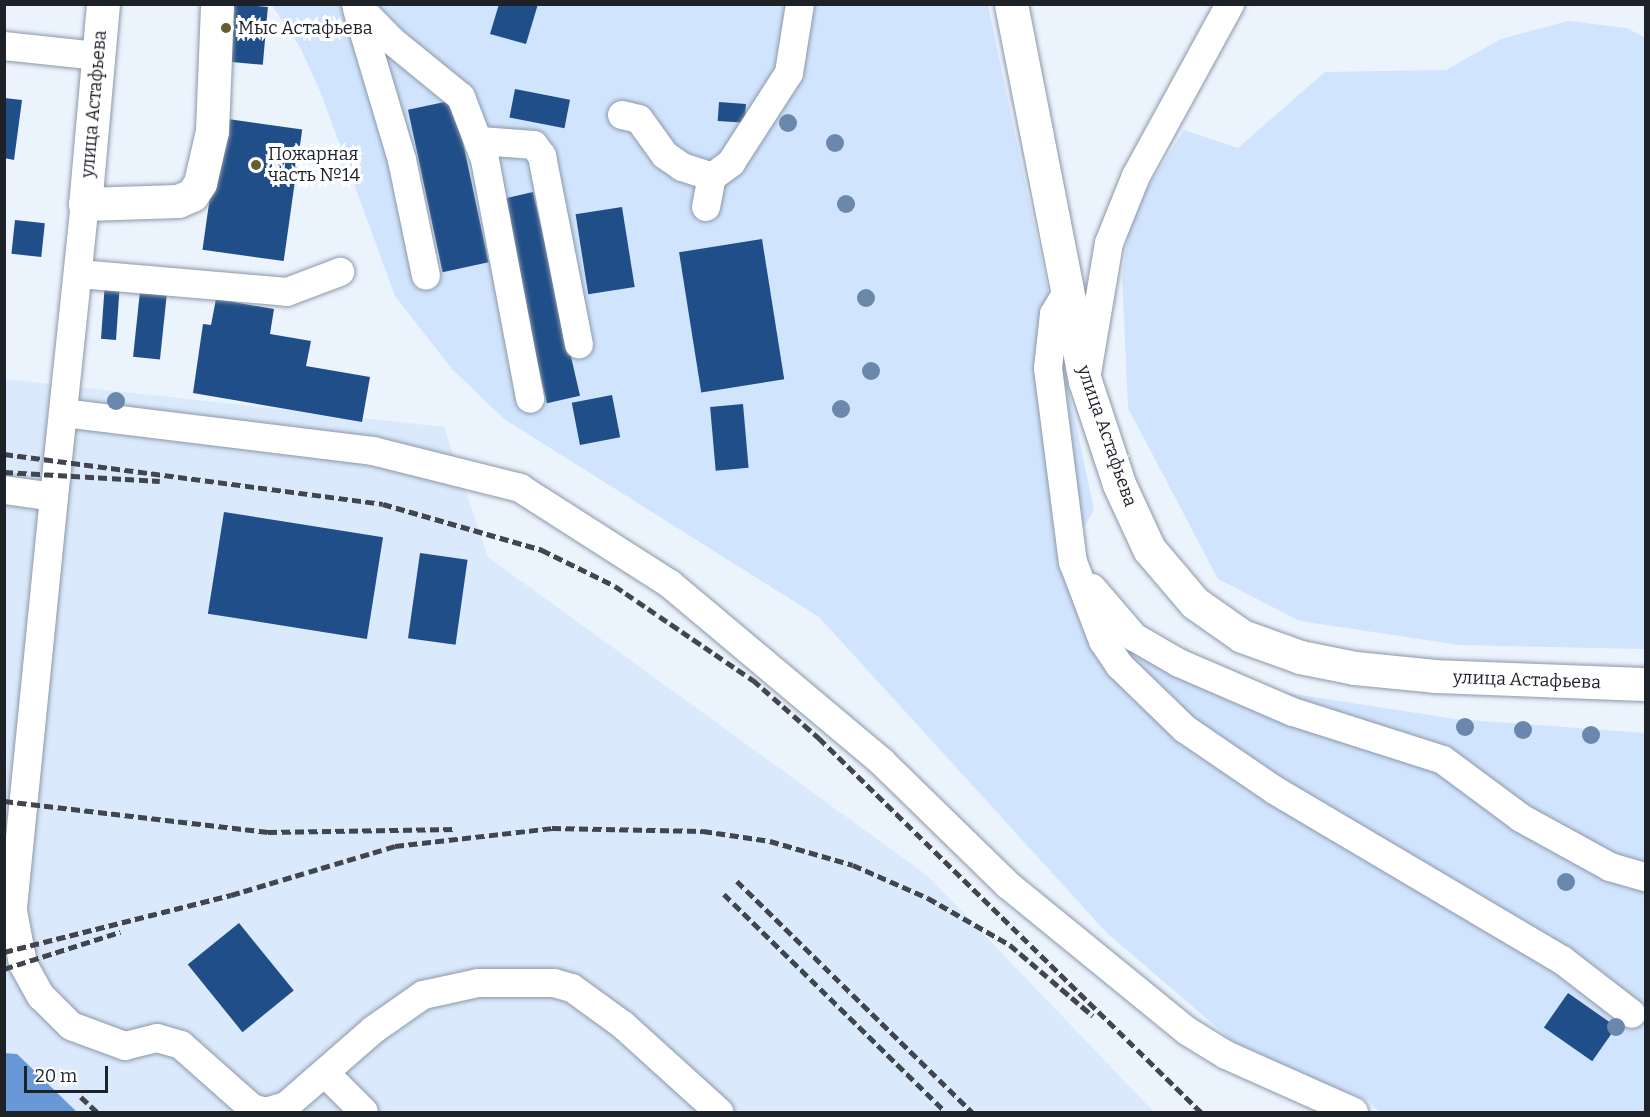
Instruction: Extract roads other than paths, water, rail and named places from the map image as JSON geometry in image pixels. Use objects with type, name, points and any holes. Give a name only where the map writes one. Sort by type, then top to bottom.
[{"type":"main road","name":"улица Астафьева","points":[[85,204],[102,4]]},
{"type":"main road","points":[[85,204],[178,201],[192,195],[200,183],[212,131],[217,4]]},
{"type":"main road","name":"улица Астафьева","points":[[1011,4],[1066,294],[1085,381],[1119,484],[1149,549],[1195,603],[1242,636],[1299,657],[1355,668],[1435,676],[1646,684]]},
{"type":"street","points":[[356,4],[461,97],[480,141],[530,399]]},
{"type":"street","points":[[356,4],[402,160],[426,276]]},
{"type":"street","points":[[706,207],[712,177],[731,162],[789,73],[800,4]]},
{"type":"street","points":[[1085,381],[1109,243],[1136,176],[1230,4]]},
{"type":"street","points":[[4,46],[99,56]]},
{"type":"street","points":[[622,115],[639,119],[665,155],[682,167],[712,177]]},
{"type":"street","points":[[480,141],[534,145],[542,156],[579,344]]},
{"type":"street","points":[[85,204],[13,911],[23,964],[41,996],[71,1026],[125,1046],[157,1038],[181,1045],[252,1108],[266,1112],[286,1106],[327,1075],[373,1030],[423,995],[478,983],[554,983],[572,988],[623,1025],[719,1113]]},
{"type":"street","points":[[79,274],[287,292],[340,272]]},
{"type":"street","points":[[1066,294],[1054,314],[1048,368],[1073,562],[1109,649],[1185,729],[1276,791],[1562,960],[1632,1014]]},
{"type":"street","points":[[64,413],[373,451],[520,488],[670,584],[882,762],[1008,885],[1187,1031],[1226,1054],[1354,1113]]},
{"type":"street","points":[[4,490],[54,497]]},
{"type":"street","points":[[1073,562],[1134,637],[1179,663],[1293,712],[1443,760],[1521,818],[1610,867],[1646,877]]},
{"type":"street","points":[[327,1075],[364,1113]]},
{"type":"water","points":[[5,1053],[17,1054],[77,1112],[5,1112]]},
{"type":"railway","points":[[4,454],[383,504],[542,550],[615,586],[753,680],[819,738],[1201,1112]]},
{"type":"railway","points":[[4,472],[160,481]]},
{"type":"railway","points":[[4,801],[268,832],[456,829]]},
{"type":"railway","points":[[4,952],[231,895],[395,846],[552,828],[703,831],[770,841],[853,865],[928,898],[1010,945],[1093,1016]]},
{"type":"railway","points":[[737,881],[972,1112]]},
{"type":"railway","points":[[724,894],[946,1112]]},
{"type":"railway","points":[[4,969],[120,932]]},
{"type":"railway","points":[[81,1097],[97,1112]]},
{"type":"place","name":"Мыс Астафьева","points":[[226,28]]},
{"type":"place","name":"Пожарная часть №14","points":[[256,165]]}]
